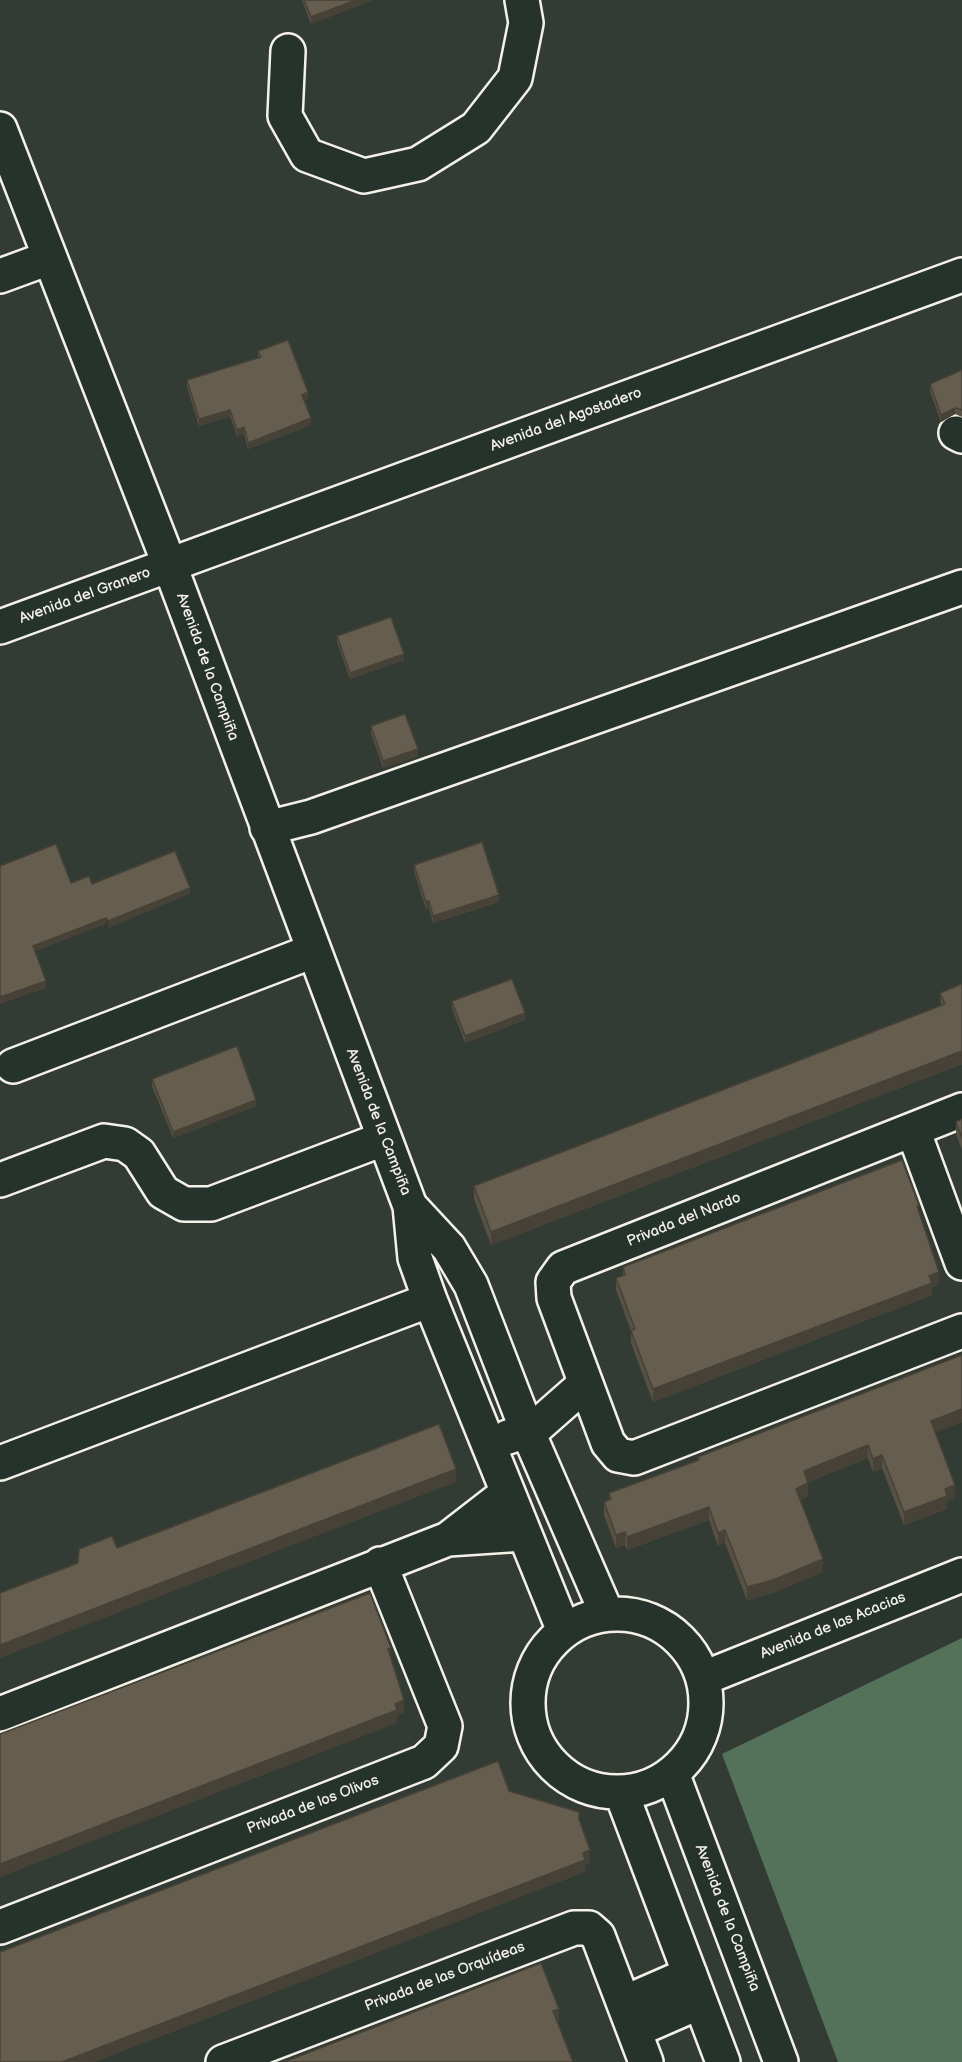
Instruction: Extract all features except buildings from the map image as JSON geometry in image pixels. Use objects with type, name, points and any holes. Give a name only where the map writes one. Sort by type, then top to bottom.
[{"type":"street","points":[[288,51],[285,116],[307,155],[364,176],[418,164],[476,128],[515,78],[526,23],[522,0]]},
{"type":"street","name":"Avenida de la Campiña","points":[[0,129],[170,566],[410,1206],[415,1258],[430,1300],[486,1445],[564,1631]]},
{"type":"street","points":[[0,276],[49,258]]},
{"type":"street","name":"Avenida del Agostadero","points":[[170,566],[962,275]]},
{"type":"street","name":"Avenida del Granero","points":[[0,627],[170,566]]},
{"type":"street","points":[[267,828],[322,813],[962,587]]},
{"type":"street","points":[[13,1066],[313,951]]},
{"type":"street","name":"Privada del Nardo","points":[[962,1110],[562,1268],[553,1282],[554,1298],[579,1388],[608,1443],[618,1455],[634,1458],[962,1331]]},
{"type":"street","points":[[913,1130],[962,1263]]},
{"type":"street","points":[[0,1180],[104,1141],[125,1144],[139,1154],[163,1192],[184,1204],[211,1204],[383,1139]]},
{"type":"street","name":"Avenida de la Campiña","points":[[410,1206],[449,1248],[471,1285],[494,1344],[543,1428],[607,1614]]},
{"type":"street","points":[[0,1463],[430,1300]]},
{"type":"street","points":[[453,1359],[494,1344]]},
{"type":"street","points":[[543,1428],[579,1388]]},
{"type":"street","points":[[486,1445],[543,1428],[601,1426]]},
{"type":"street","points":[[448,1539],[506,1494]]},
{"type":"street","points":[[0,1714],[448,1539],[523,1534]]},
{"type":"street","name":"Privada de los Olivos","points":[[0,1927],[424,1762],[441,1746],[445,1726],[380,1564]]},
{"type":"street","name":"Avenida de las Acacias","points":[[704,1678],[962,1575]]},
{"type":"street","points":[[607,1614],[638,1616],[667,1628],[690,1649],[704,1678],[707,1704],[703,1730],[690,1754],[672,1773],[648,1786],[621,1792],[599,1790],[577,1782],[558,1770],[543,1753],[528,1711],[532,1677],[548,1647],[564,1631],[584,1620],[607,1614]]},
{"type":"street","name":"Avenida de la Campiña","points":[[672,1773],[781,2062]]},
{"type":"street","points":[[621,1792],[723,2062]]},
{"type":"street","name":"Privada de las Orquídeas","points":[[223,2062],[574,1928],[589,1928],[598,1936],[631,2016],[646,2062]]},
{"type":"street","points":[[631,2016],[695,1988]]},
{"type":"green space","points":[[962,1638],[962,2062],[838,2062],[722,1754]]}]
